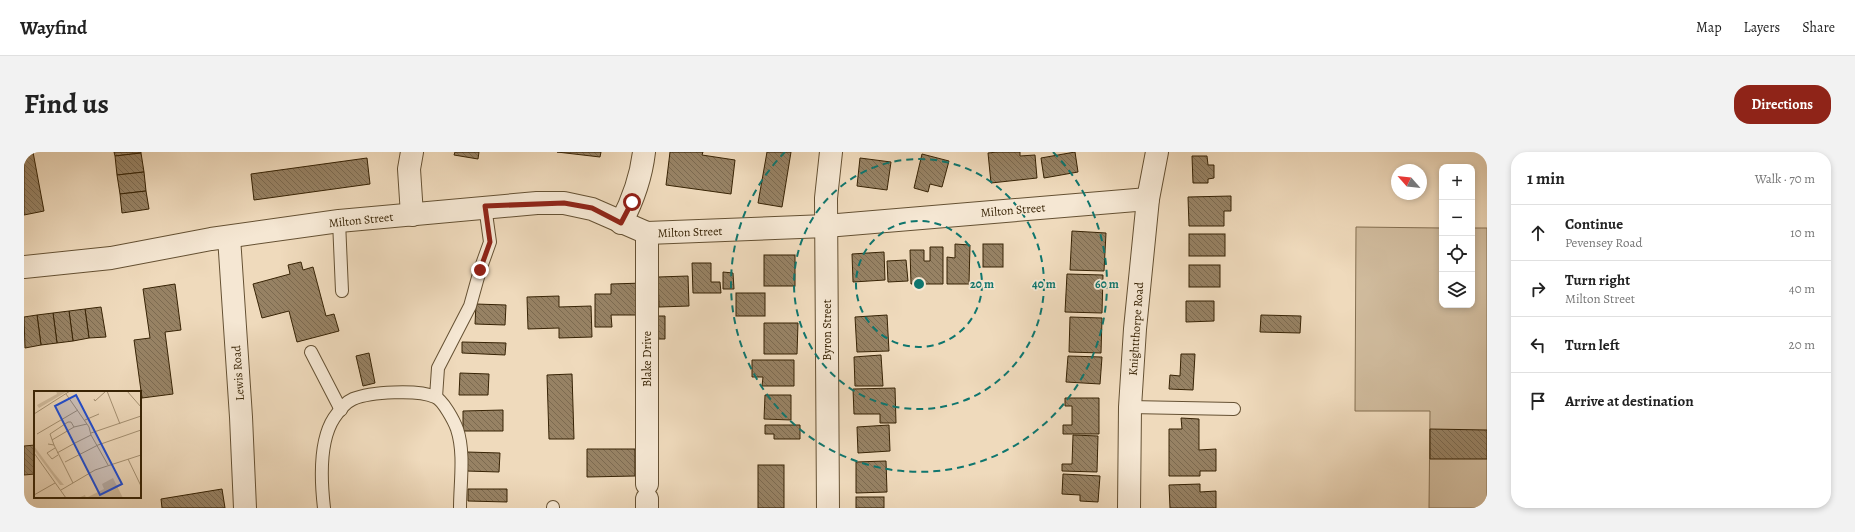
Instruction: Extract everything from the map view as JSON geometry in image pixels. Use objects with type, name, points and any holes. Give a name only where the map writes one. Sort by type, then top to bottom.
[{"type":"street","points":[[412,152],[409,169],[412,215]]},
{"type":"street","points":[[621,223],[632,202],[642,173],[644,152]]},
{"type":"street","name":"Byron Street","points":[[828,508],[826,198],[831,152]]},
{"type":"street","name":"Knightthorpe Road","points":[[1130,508],[1130,406],[1140,272],[1148,199],[1157,152]]},
{"type":"street","name":"Milton Street","points":[[24,267],[111,258],[229,237],[339,222],[485,206],[564,203],[592,208],[621,223],[646,233],[826,226],[1148,199]]},
{"type":"street","name":"Blake Drive","points":[[646,233],[647,497]]},
{"type":"street","name":"Lewis Road","points":[[229,237],[241,417],[245,508]]},
{"type":"lane","points":[[436,397],[438,368],[470,306],[490,242],[485,206]]},
{"type":"lane","points":[[339,222],[342,290]]},
{"type":"lane","points":[[311,352],[341,410]]},
{"type":"lane","points":[[324,508],[323,449],[328,430],[341,410],[353,399],[404,392],[436,397],[449,414],[457,429],[460,447],[460,508]]},
{"type":"lane","points":[[1130,406],[1234,409]]},
{"type":"shaded area","points":[[1356,227],[1439,228],[1439,308],[1475,308],[1475,228],[1487,228],[1487,508],[1429,508],[1430,411],[1355,411]]},
{"type":"building","points":[[24,152],[33,152],[44,211],[24,215]]},
{"type":"building","points":[[114,152],[141,152],[141,153],[115,156]]},
{"type":"building","points":[[455,152],[479,152],[478,159],[454,155]]},
{"type":"building","points":[[557,152],[601,152],[600,157]]},
{"type":"building","points":[[670,152],[703,152],[702,155],[735,160],[731,194],[666,185]]},
{"type":"building","points":[[767,152],[791,152],[782,207],[758,203]]},
{"type":"building","points":[[1020,152],[1020,156],[1035,155],[1037,178],[991,183],[988,153]]},
{"type":"building","points":[[1075,152],[1078,172],[1044,178],[1041,158]]},
{"type":"building","points":[[141,153],[144,172],[117,175],[115,156]]},
{"type":"building","points":[[922,154],[949,161],[942,187],[930,184],[928,192],[914,188]]},
{"type":"building","points":[[1192,156],[1207,156],[1208,165],[1214,165],[1214,178],[1208,179],[1208,183],[1193,183]]},
{"type":"building","points":[[367,158],[370,184],[254,200],[251,174]]},
{"type":"building","points":[[860,158],[891,162],[887,190],[857,186]]},
{"type":"building","points":[[144,172],[146,191],[120,194],[117,175]]},
{"type":"building","points":[[146,191],[149,209],[122,213],[120,194]]},
{"type":"building","points":[[1231,196],[1231,211],[1224,211],[1224,226],[1189,226],[1188,197]]},
{"type":"building","points":[[1072,231],[1106,233],[1104,271],[1070,270]]},
{"type":"building","points":[[1189,234],[1225,234],[1225,256],[1189,256]]},
{"type":"building","points":[[955,244],[970,245],[969,284],[947,284],[947,257],[955,258]]},
{"type":"building","points":[[983,244],[1003,244],[1003,267],[983,267]]},
{"type":"building","points":[[930,247],[943,247],[943,284],[911,284],[910,250],[924,250],[924,261],[930,261]]},
{"type":"building","points":[[884,252],[885,280],[853,282],[852,254]]},
{"type":"building","points":[[764,255],[795,255],[795,286],[764,286]]},
{"type":"building","points":[[906,260],[908,281],[888,282],[887,261]]},
{"type":"building","points":[[301,262],[303,270],[313,267],[326,316],[334,314],[339,331],[297,342],[289,311],[262,318],[253,284],[290,274],[288,265]]},
{"type":"building","points":[[692,263],[711,263],[711,282],[720,282],[721,293],[693,293]]},
{"type":"building","points":[[1189,265],[1220,265],[1220,287],[1189,287]]},
{"type":"building","points":[[723,272],[733,273],[734,289],[723,289]]},
{"type":"building","points":[[1067,274],[1103,275],[1102,313],[1065,312]]},
{"type":"building","points":[[688,276],[689,306],[659,307],[658,277]]},
{"type":"building","points":[[644,283],[644,315],[611,315],[612,327],[595,327],[595,294],[611,294],[611,284]]},
{"type":"building","points":[[175,284],[181,330],[165,332],[173,394],[142,398],[134,340],[150,338],[143,289]]},
{"type":"building","points":[[736,293],[765,293],[765,316],[736,316]]},
{"type":"building","points":[[559,296],[559,307],[591,306],[592,337],[559,338],[559,328],[528,329],[527,297]]},
{"type":"building","points":[[1186,301],[1214,301],[1214,321],[1186,322]]},
{"type":"building","points":[[476,304],[506,305],[505,325],[475,324]]},
{"type":"building","points":[[101,307],[106,337],[89,338],[85,309]]},
{"type":"building","points":[[85,309],[89,338],[73,341],[69,311]]},
{"type":"building","points":[[69,311],[73,341],[57,343],[53,313]]},
{"type":"building","points":[[53,313],[57,343],[41,345],[37,315]]},
{"type":"building","points":[[37,315],[41,345],[25,348],[24,317]]},
{"type":"building","points":[[887,315],[889,351],[857,352],[855,317]]},
{"type":"building","points":[[1261,315],[1301,316],[1300,333],[1260,332]]},
{"type":"building","points":[[656,316],[665,316],[665,339],[649,339]]},
{"type":"building","points":[[1070,317],[1102,318],[1101,353],[1069,352]]},
{"type":"building","points":[[764,323],[798,323],[797,354],[764,354]]},
{"type":"building","points":[[462,342],[506,343],[505,355],[462,353]]},
{"type":"building","points":[[369,353],[375,383],[363,386],[356,356]]},
{"type":"building","points":[[1181,354],[1195,354],[1193,390],[1169,389],[1170,375],[1180,376]]},
{"type":"building","points":[[881,355],[883,386],[855,386],[854,357]]},
{"type":"building","points":[[1068,356],[1102,357],[1100,384],[1066,382]]},
{"type":"building","points":[[752,360],[794,360],[794,386],[762,386],[763,377],[752,377]]},
{"type":"building","points":[[460,373],[489,374],[488,395],[459,395]]},
{"type":"building","points":[[572,374],[574,439],[549,439],[547,375]]},
{"type":"building","points":[[895,388],[896,423],[880,423],[880,414],[854,414],[853,389]]},
{"type":"building","points":[[765,395],[791,395],[791,420],[764,419]]},
{"type":"building","points":[[1065,398],[1099,398],[1099,434],[1063,434],[1063,425],[1072,425],[1072,406],[1065,406]]},
{"type":"building","points":[[503,410],[503,431],[463,431],[463,411]]},
{"type":"building","points":[[1181,418],[1199,419],[1199,450],[1216,449],[1216,471],[1200,471],[1200,476],[1169,476],[1169,429],[1182,429]]},
{"type":"building","points":[[765,425],[800,425],[800,439],[774,439],[774,434],[765,434]]},
{"type":"building","points":[[889,425],[890,451],[858,453],[857,427]]},
{"type":"building","points":[[1430,429],[1487,430],[1487,459],[1430,459]]},
{"type":"building","points":[[1073,435],[1098,436],[1097,472],[1062,471],[1062,464],[1072,464]]},
{"type":"building","points":[[34,445],[34,474],[24,475],[24,446]]},
{"type":"building","points":[[587,449],[635,449],[635,476],[587,477]]},
{"type":"building","points":[[467,452],[500,453],[499,472],[466,471]]},
{"type":"building","points":[[886,461],[887,492],[856,493],[856,462]]},
{"type":"building","points":[[758,465],[784,465],[784,508],[758,508]]},
{"type":"building","points":[[1063,474],[1100,476],[1098,502],[1080,501],[1080,495],[1062,494]]},
{"type":"building","points":[[1200,484],[1200,492],[1216,491],[1216,508],[1170,508],[1169,485]]},
{"type":"building","points":[[222,489],[225,508],[162,508],[161,499]]},
{"type":"building","points":[[468,489],[507,489],[507,502],[468,501]]},
{"type":"building","points":[[856,497],[884,497],[884,508],[856,508]]},
{"type":"route","points":[[480,270],[490,242],[485,206],[564,203],[592,208],[621,223],[632,202]]}]
